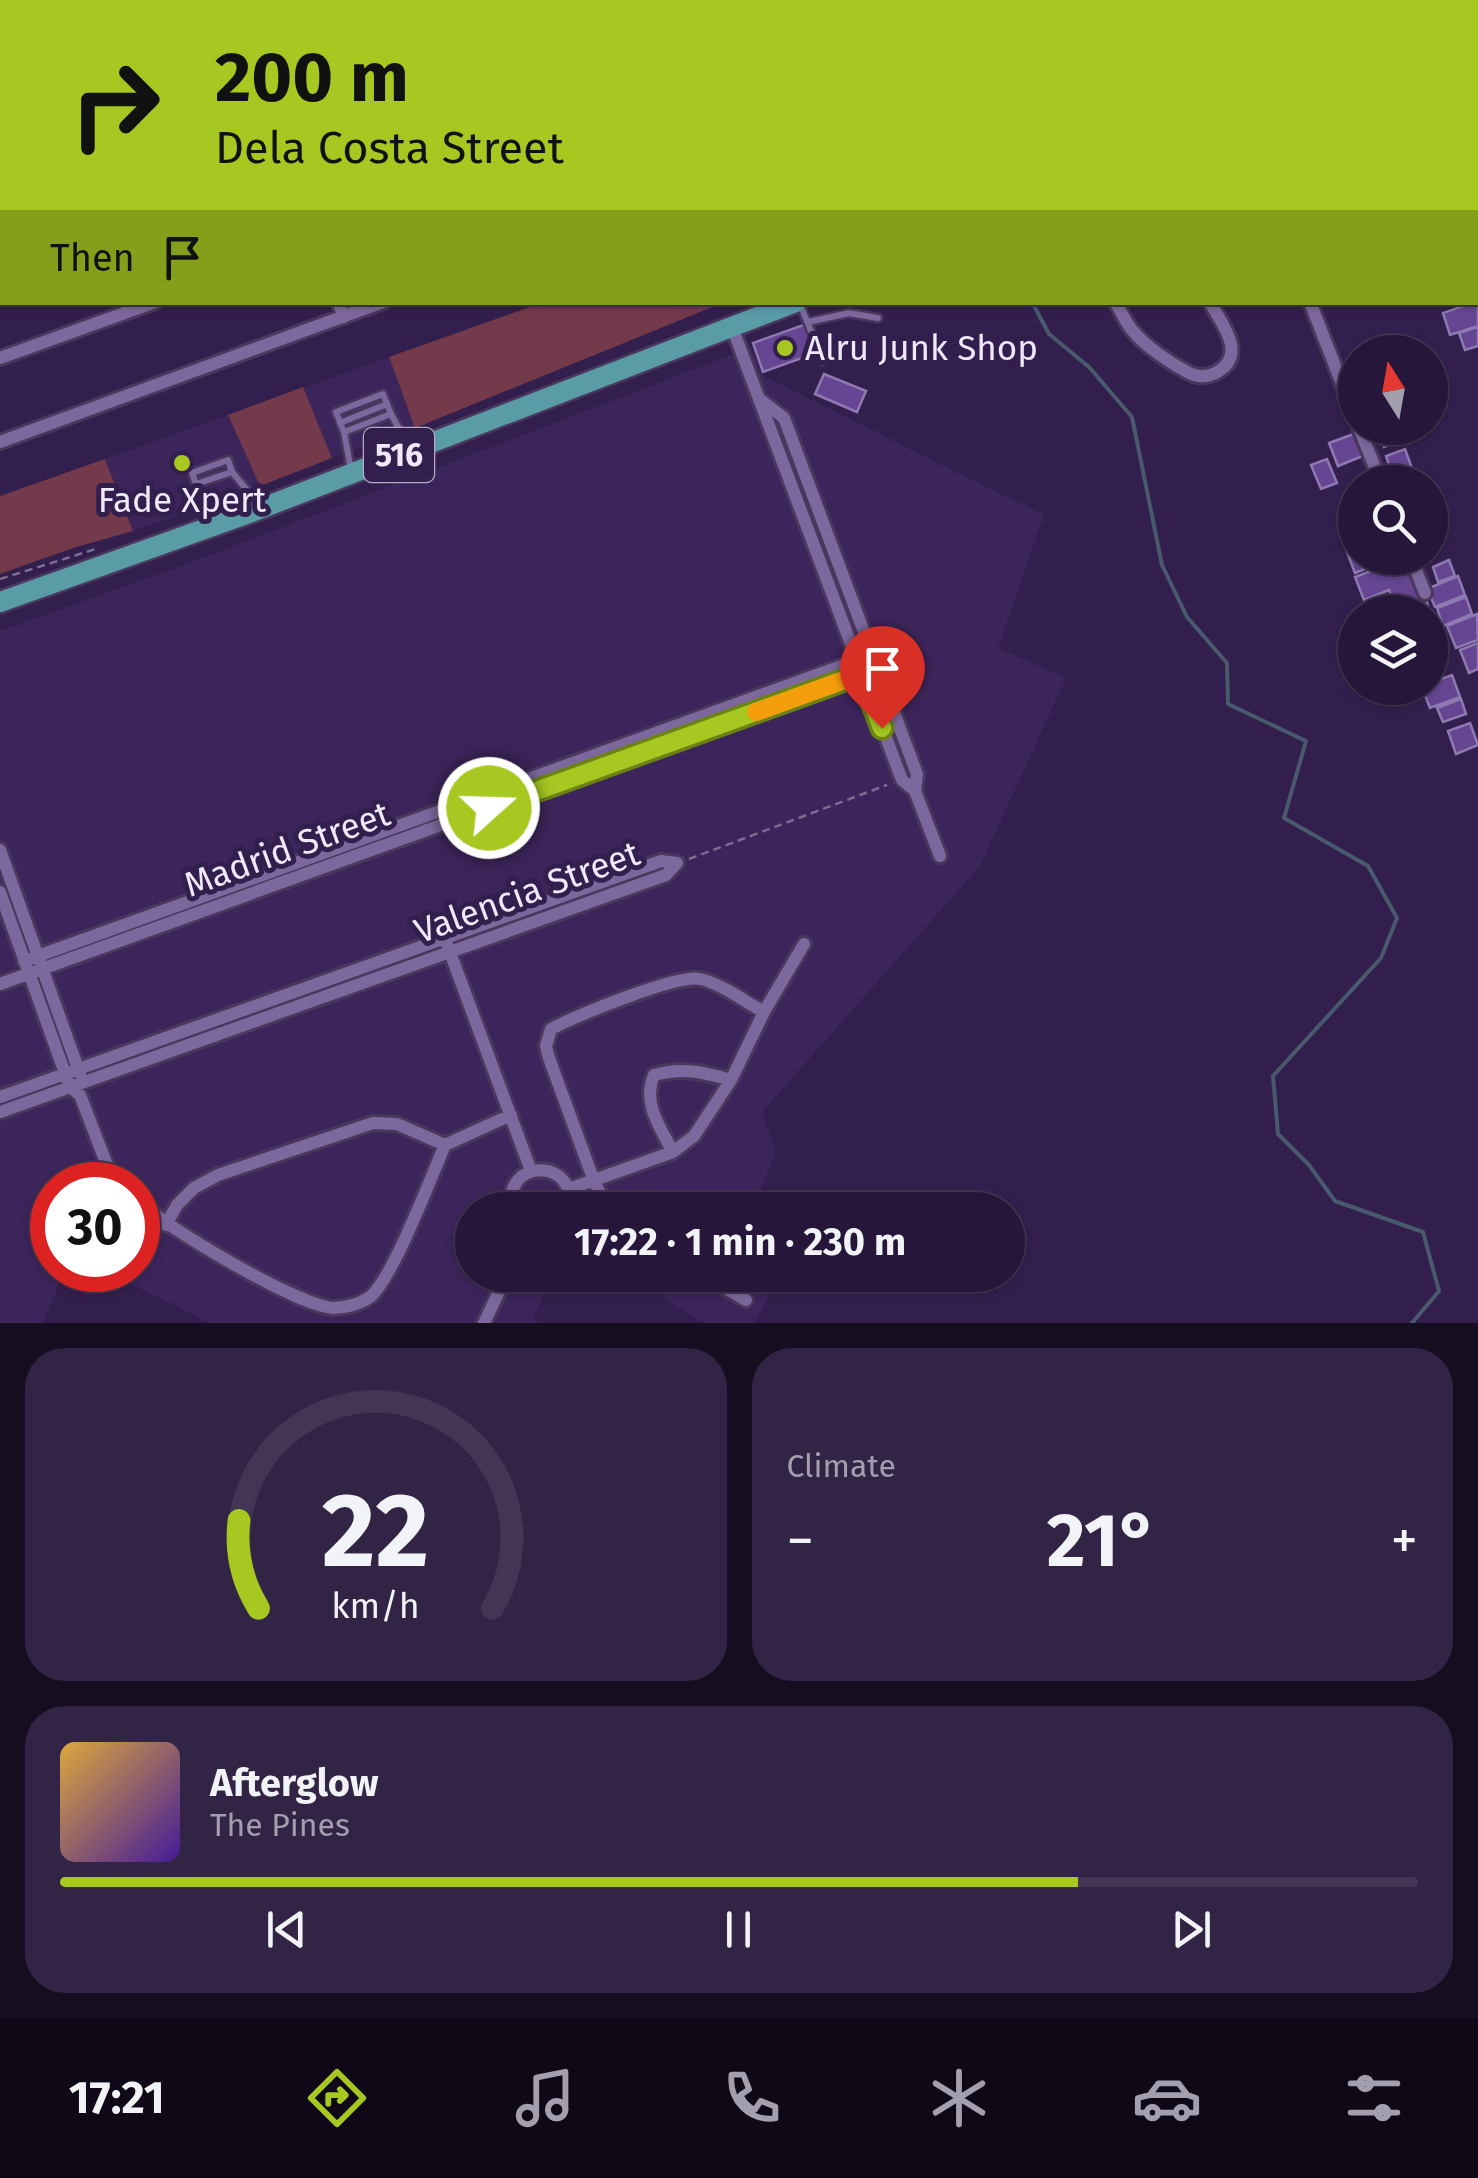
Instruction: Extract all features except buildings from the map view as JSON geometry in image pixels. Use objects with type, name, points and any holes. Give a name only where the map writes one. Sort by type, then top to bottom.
[{"type":"main road","name":"516","points":[[0,602],[262,508],[790,305]]},
{"type":"street","points":[[0,358],[147,305]]},
{"type":"street","points":[[339,305],[344,317]]},
{"type":"street","points":[[0,442],[376,305]]},
{"type":"street","points":[[1117,305],[1134,332],[1198,377],[1216,374],[1229,363],[1231,354],[1227,331],[1212,305]]},
{"type":"street","points":[[1311,305],[1338,374]]},
{"type":"street","points":[[732,327],[902,780],[915,791]]},
{"type":"street","points":[[760,400],[784,418],[917,774],[915,791],[940,856]]},
{"type":"street","points":[[1418,575],[1426,593]]},
{"type":"street","name":"Madrid Street","points":[[0,984],[33,965],[874,662]]},
{"type":"street","points":[[0,852],[33,965],[106,1162]]},
{"type":"street","name":"Valencia Street","points":[[0,1112],[448,945],[666,874],[677,863]]},
{"type":"street","points":[[0,892],[33,965]]},
{"type":"street","points":[[512,1192],[523,1175],[541,1170],[558,1175],[569,1190],[672,1152],[694,1136],[732,1080],[764,1012],[804,944]]},
{"type":"street","points":[[448,945],[532,1171]]},
{"type":"street","points":[[599,1192],[546,1046],[551,1029],[672,982],[693,978],[705,980],[764,1012]]},
{"type":"street","points":[[672,1152],[652,1113],[648,1089],[654,1076],[694,1069],[732,1080]]},
{"type":"street","name":"Valencia Street","points":[[0,1097],[75,1082]]},
{"type":"street","points":[[160,1220],[312,1303],[335,1308],[355,1305],[371,1296],[388,1274],[445,1145],[511,1115]]},
{"type":"street","points":[[166,1225],[177,1204],[218,1174],[373,1123],[397,1124],[445,1145]]},
{"type":"street","points":[[484,1323],[499,1292]]},
{"type":"street","points":[[733,1292],[746,1300]]},
{"type":"lane","points":[[800,305],[823,361]]},
{"type":"lane","points":[[808,322],[850,313],[878,318]]},
{"type":"lane","points":[[352,472],[336,412],[383,394],[410,450]]},
{"type":"lane","points":[[344,432],[391,414]]},
{"type":"lane","points":[[207,528],[192,473],[228,460],[232,472],[262,508]]},
{"type":"path","points":[[677,863],[902,780]]},
{"type":"shaded area","points":[[535,305],[717,305],[415,428],[389,357]]},
{"type":"shaded area","points":[[752,347],[763,376],[1044,515],[998,648],[1066,678],[980,866],[762,1112],[776,1152],[759,1192],[455,1192],[455,1292],[546,1292],[533,1318],[541,1323],[210,1323],[147,1292],[160,1292],[160,1162],[30,1162],[30,1292],[56,1292],[43,1323],[0,1323],[0,631],[184,565]]},
{"type":"shaded area","points":[[389,357],[415,428],[332,458],[303,388]]},
{"type":"shaded area","points":[[303,387],[332,458],[260,486],[228,415]]},
{"type":"shaded area","points":[[228,415],[260,486],[133,531],[105,459]]},
{"type":"shaded area","points":[[105,459],[133,531],[0,574],[0,496]]},
{"type":"shaded area","points":[[653,1292],[770,1294],[754,1323],[704,1323]]},
{"type":"waterway","points":[[1034,305],[1049,334],[1089,367],[1132,417],[1162,565],[1187,617],[1227,663],[1228,704],[1306,741],[1284,818],[1368,866],[1397,918],[1381,958],[1273,1076],[1278,1134],[1309,1165],[1335,1201],[1423,1232],[1439,1291],[1412,1323]]},
{"type":"slow traffic","points":[[756,712],[841,681]]},
{"type":"place","name":"Alru Junk Shop","points":[[785,348]]},
{"type":"place","name":"Fade Xpert","points":[[182,463]]},
{"type":"route","points":[[489,808],[861,674],[882,728]]}]
